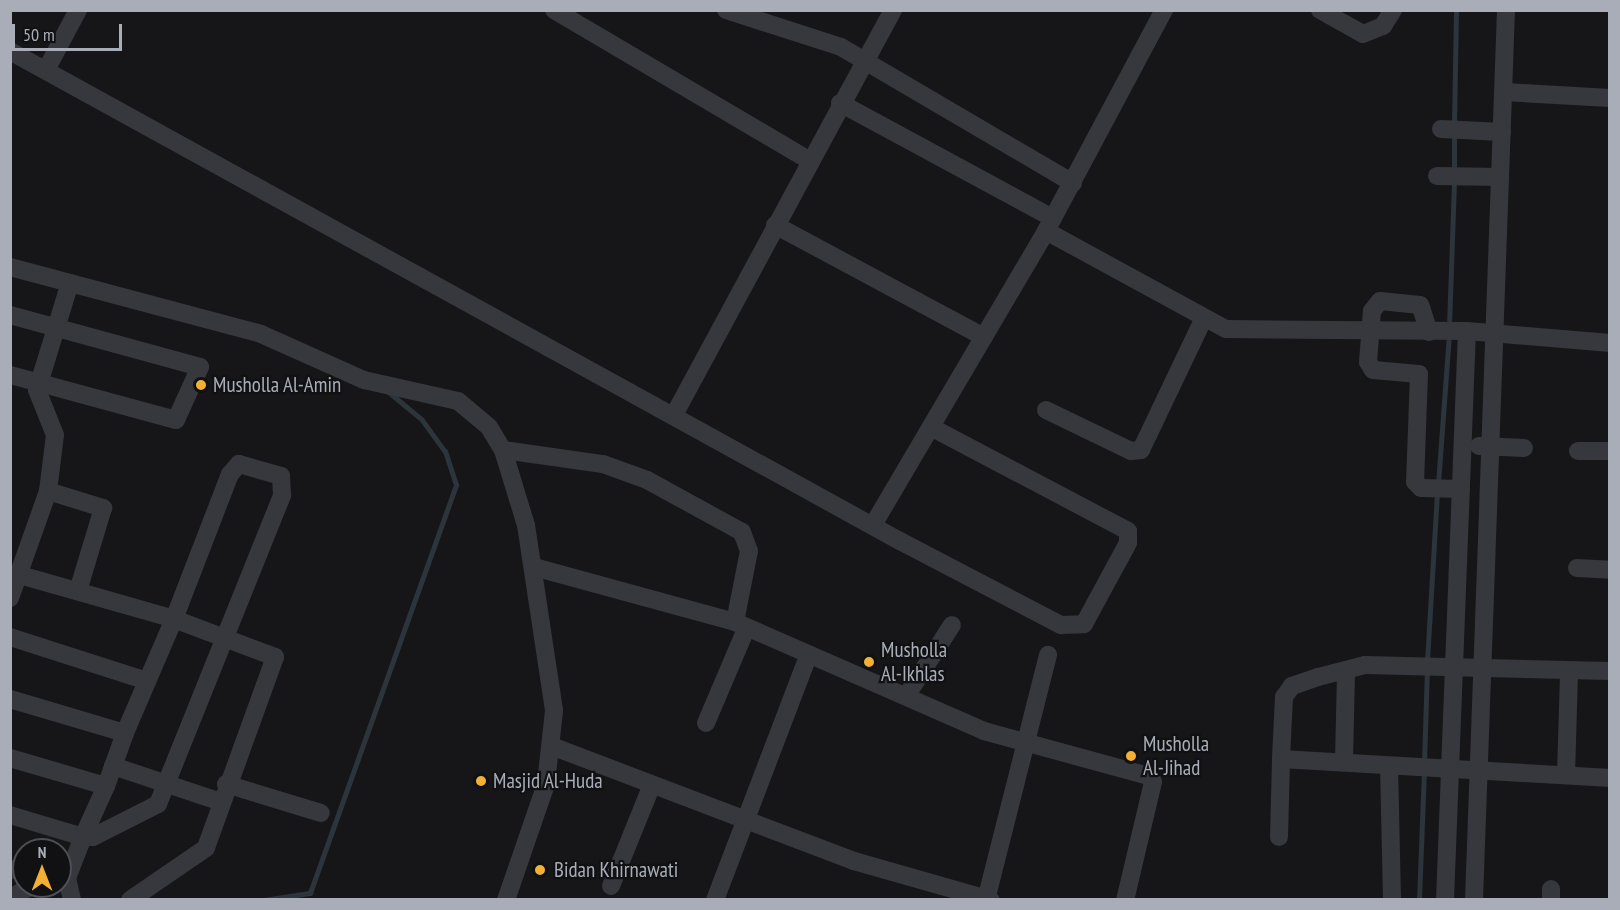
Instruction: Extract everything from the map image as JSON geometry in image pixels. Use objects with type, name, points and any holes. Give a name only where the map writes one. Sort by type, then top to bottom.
[{"type":"street","points":[[46,70],[78,10]]},
{"type":"street","points":[[554,10],[809,160]]},
{"type":"street","points":[[726,10],[797,30],[862,60],[1073,183]]},
{"type":"street","points":[[674,415],[862,60],[893,10]]},
{"type":"street","points":[[873,525],[1050,224],[1164,10]]},
{"type":"street","points":[[1320,10],[1363,34],[1383,26],[1393,10]]},
{"type":"street","points":[[1474,900],[1486,671],[1489,447],[1506,10]]},
{"type":"street","points":[[10,51],[873,525],[1061,625],[1079,627],[1090,618],[1128,543],[1128,531],[931,427]]},
{"type":"street","points":[[1504,92],[1610,98]]},
{"type":"street","points":[[840,103],[1050,224],[1204,318],[1226,328],[1371,332],[1467,331],[1610,343]]},
{"type":"street","points":[[1441,129],[1502,132]]},
{"type":"street","points":[[1437,176],[1499,177]]},
{"type":"street","points":[[775,225],[984,337]]},
{"type":"street","points":[[10,267],[261,334],[382,386],[458,401],[481,417],[503,450],[534,567],[552,682],[554,747],[506,900]]},
{"type":"street","points":[[10,598],[48,491],[55,435],[37,394],[70,283]]},
{"type":"street","points":[[1429,332],[1424,310],[1397,298],[1376,303],[1368,362],[1373,370],[1414,372],[1421,378],[1415,482],[1421,488],[1461,489]]},
{"type":"street","points":[[10,315],[193,362],[199,370],[176,420],[10,375]]},
{"type":"street","points":[[1046,410],[1131,451],[1142,450],[1204,318]]},
{"type":"street","points":[[1445,900],[1458,670],[1461,489],[1467,331]]},
{"type":"street","points":[[1463,445],[1524,448]]},
{"type":"street","points":[[503,450],[603,464],[647,480],[742,532],[749,551],[741,625],[706,723]]},
{"type":"street","points":[[1578,451],[1610,451]]},
{"type":"street","points":[[10,815],[84,837],[117,830],[150,811],[168,785],[285,488],[283,479],[272,472],[235,466],[174,619],[125,733],[106,786],[84,837],[72,860]]},
{"type":"street","points":[[48,491],[103,508],[78,591]]},
{"type":"street","points":[[534,567],[741,625],[1022,743],[1151,778],[1125,900]]},
{"type":"street","points":[[1577,568],[1610,570]]},
{"type":"street","points":[[20,575],[174,619],[275,657],[200,855],[130,900]]},
{"type":"street","points":[[907,695],[952,625]]},
{"type":"street","points":[[10,636],[147,681]]},
{"type":"street","points":[[715,900],[741,821],[809,654]]},
{"type":"street","points":[[554,747],[741,821],[988,899],[1022,743],[1048,655]]},
{"type":"street","points":[[1279,837],[1283,702],[1289,690],[1365,665],[1486,671],[1610,671]]},
{"type":"street","points":[[1344,761],[1346,670]]},
{"type":"street","points":[[1566,775],[1569,671]]},
{"type":"street","points":[[10,699],[125,733]]},
{"type":"street","points":[[10,758],[106,786]]},
{"type":"street","points":[[1281,759],[1610,778]]},
{"type":"street","points":[[113,766],[221,802]]},
{"type":"street","points":[[1389,766],[1392,900]]},
{"type":"street","points":[[226,784],[321,813]]},
{"type":"street","points":[[611,886],[651,787]]},
{"type":"waterway","points":[[1454,125],[1456,10]]},
{"type":"waterway","points":[[1454,133],[1454,173]]},
{"type":"waterway","points":[[1449,326],[1454,181]]},
{"type":"waterway","points":[[1438,484],[1449,334]]},
{"type":"waterway","points":[[264,900],[310,893],[456,485],[445,452],[422,420],[388,392]]},
{"type":"waterway","points":[[1427,661],[1437,493]]},
{"type":"waterway","points":[[1424,763],[1427,669]]},
{"type":"waterway","points":[[1419,900],[1424,771]]},
{"type":"place","name":"Musholla Al-Amin","points":[[201,385]]},
{"type":"place","name":"Musholla Al-Ikhlas","points":[[869,662]]},
{"type":"place","name":"Musholla Al-Jihad","points":[[1131,756]]},
{"type":"place","name":"Masjid Al-Huda","points":[[481,781]]},
{"type":"place","name":"Bidan Khirnawati","points":[[540,870]]}]
